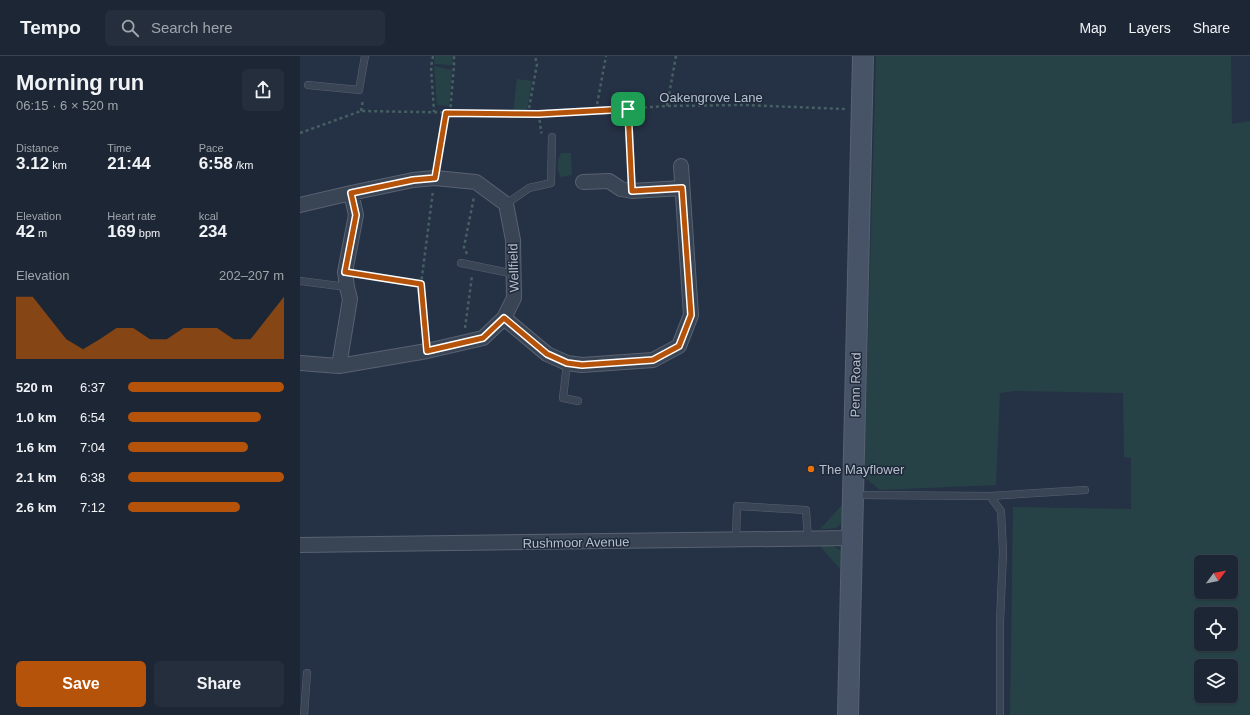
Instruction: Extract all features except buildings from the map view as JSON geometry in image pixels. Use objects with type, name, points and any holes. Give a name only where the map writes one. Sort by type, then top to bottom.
[{"type":"main road","name":"Penn Road","points":[[848,715],[863,56]]},
{"type":"street","points":[[504,318],[547,354],[567,363],[582,365],[653,360],[679,346],[691,315],[681,166]]},
{"type":"street","points":[[300,205],[413,180],[435,178],[476,182],[506,204]]},
{"type":"street","points":[[583,182],[609,181],[621,189],[632,191],[682,188]]},
{"type":"street","points":[[339,366],[350,298],[345,272],[356,215],[351,193]]},
{"type":"street","name":"Wellfield","points":[[300,363],[339,366],[427,351],[483,338],[504,318],[514,298],[513,240],[506,204]]},
{"type":"street","name":"Rushmoor Avenue","points":[[300,545],[851,538]]},
{"type":"lane","points":[[308,85],[359,90],[365,56]]},
{"type":"lane","points":[[506,204],[529,188],[551,183],[552,137]]},
{"type":"lane","points":[[461,263],[514,274]]},
{"type":"lane","points":[[300,281],[347,287]]},
{"type":"lane","points":[[567,363],[563,398],[578,401]]},
{"type":"lane","points":[[852,495],[990,496],[1086,490]]},
{"type":"lane","points":[[990,496],[1001,511],[1003,552],[1000,622],[1000,715]]},
{"type":"lane","points":[[736,540],[737,506],[806,510],[808,539]]},
{"type":"lane","points":[[304,715],[307,673]]},
{"type":"path","points":[[433,56],[434,112]]},
{"type":"path","points":[[450,113],[454,56]]},
{"type":"path","points":[[528,114],[537,64],[535,56]]},
{"type":"path","points":[[596,110],[606,56]]},
{"type":"path","points":[[667,106],[676,56]]},
{"type":"path","name":"Oakengrove Lane","points":[[300,133],[361,111],[539,114],[667,106],[743,105],[861,110]]},
{"type":"path","points":[[628,109],[632,191]]},
{"type":"path","points":[[427,351],[421,284],[435,178],[446,113]]},
{"type":"path","points":[[539,114],[541,132],[552,137]]},
{"type":"path","points":[[345,272],[421,284]]},
{"type":"green space","points":[[435,56],[452,56],[453,64],[434,64]]},
{"type":"green space","points":[[876,56],[1231,56],[1232,124],[1250,121],[1250,715],[1010,715],[1013,507],[1131,509],[1131,458],[1124,457],[1123,393],[1015,391],[1000,393],[996,485],[880,490],[864,477]]},
{"type":"green space","points":[[434,66],[452,70],[449,106],[437,105]]},
{"type":"green space","points":[[517,79],[532,81],[527,110],[525,112],[513,112]]},
{"type":"green space","points":[[561,153],[571,153],[572,175],[561,177],[559,174],[558,165]]},
{"type":"green space","points":[[842,505],[842,518],[839,525],[833,528],[820,529]]},
{"type":"green space","points":[[828,543],[841,551],[840,569],[820,546],[757,547],[757,544]]},
{"type":"place","name":"The Mayflower","points":[[811,469]]},
{"type":"route","points":[[628,109],[632,191],[682,188],[691,315],[679,346],[653,360],[582,365],[567,363],[547,354],[504,318],[483,338],[427,351],[421,284],[345,272],[356,215],[351,193],[413,180],[435,178],[446,113],[539,114],[628,109]]}]
